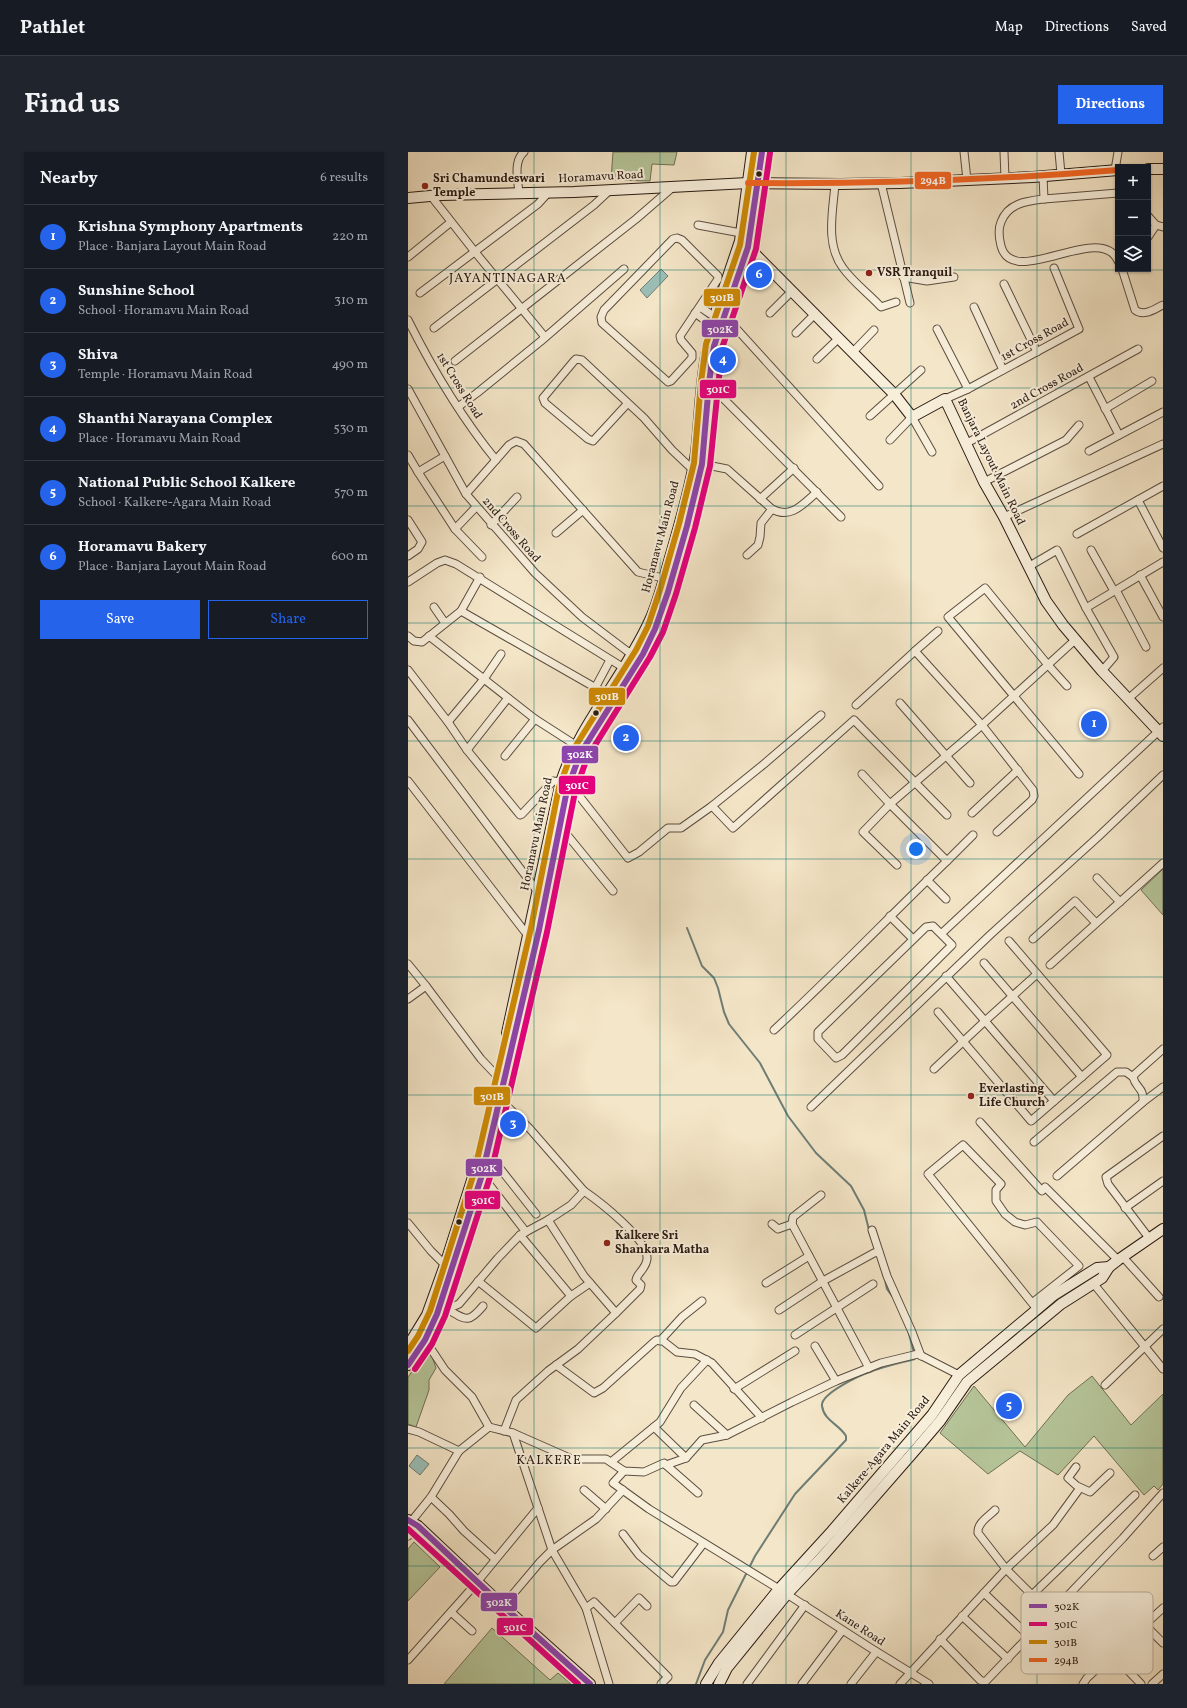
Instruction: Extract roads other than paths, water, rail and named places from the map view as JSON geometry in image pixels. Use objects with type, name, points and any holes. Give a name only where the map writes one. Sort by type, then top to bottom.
[{"type":"main road","name":"Horamavu Main Road","points":[[533,937],[538,892],[565,782],[612,696],[624,668],[651,619],[687,526],[702,464],[706,432],[705,381],[714,346],[717,320],[748,247],[753,183],[752,152]]},
{"type":"main road","name":"Horamavu Main Road","points":[[408,1346],[432,1314],[479,1172],[559,825],[567,765],[577,746],[643,654],[655,629],[696,454],[705,381],[717,320],[762,152]]},
{"type":"main road","points":[[1151,169],[1163,169]]},
{"type":"main road","name":"Horamavu Road","points":[[408,198],[753,183],[835,184],[967,180],[1115,170]]},
{"type":"main road","points":[[748,247],[894,394],[912,417]]},
{"type":"main road","name":"Banjara Layout Main Road","points":[[912,417],[945,399],[984,482],[1004,517],[1046,601],[1063,625],[1102,671],[1162,732]]},
{"type":"main road","name":"Horamavu Main Road","points":[[484,1150],[499,1098],[501,1078]]},
{"type":"main road","name":"Horamavu Main Road","points":[[408,1365],[425,1340],[446,1265],[479,1172]]},
{"type":"main road","name":"Kalkere-Agara Main Road","points":[[706,1684],[719,1663],[783,1592],[822,1557],[917,1448],[940,1421],[967,1382],[1061,1304],[1102,1278],[1109,1267],[1163,1228]]},
{"type":"main road","name":"Kalkere-Agara Main Road","points":[[719,1684],[727,1668],[783,1592],[832,1531],[932,1415],[959,1375],[1034,1306],[1098,1268],[1109,1267]]},
{"type":"main road","points":[[959,1375],[967,1382]]},
{"type":"main road","points":[[412,1527],[580,1684]]},
{"type":"main road","points":[[475,1585],[503,1606],[590,1684]]},
{"type":"street","points":[[519,194],[517,162],[520,155],[524,152]]},
{"type":"street","points":[[964,152],[967,180]]},
{"type":"street","points":[[1004,152],[1005,178]]},
{"type":"street","points":[[1059,152],[1061,174]]},
{"type":"street","points":[[1117,164],[1118,152]]},
{"type":"street","points":[[1043,176],[1044,199]]},
{"type":"street","points":[[881,183],[910,303]]},
{"type":"street","points":[[835,184],[831,225],[833,246],[837,260],[865,291],[873,296],[881,307],[896,302]]},
{"type":"street","points":[[455,362],[673,187]]},
{"type":"street","points":[[434,328],[594,205],[610,190]]},
{"type":"street","points":[[420,293],[538,204],[548,193]]},
{"type":"street","points":[[1115,193],[1024,201],[1018,204],[1003,218],[999,230],[1000,242],[1005,254],[1012,259],[1022,262],[1094,247],[1104,247],[1115,256]]},
{"type":"street","points":[[431,196],[521,310],[545,337]]},
{"type":"street","points":[[1149,236],[1159,226],[1151,219]]},
{"type":"street","points":[[408,257],[451,222]]},
{"type":"street","points":[[698,225],[741,233]]},
{"type":"street","points":[[676,238],[682,240],[718,276],[718,282],[695,313],[680,336],[681,340],[692,353],[692,358],[671,381],[668,382],[602,323],[601,317],[604,310],[673,239],[676,238]]},
{"type":"street","name":"1st Cross Road","points":[[945,399],[968,389],[1079,329],[1054,268]]},
{"type":"street","points":[[458,407],[545,337],[624,269]]},
{"type":"street","points":[[1123,272],[1135,310],[1138,312],[1147,312],[1163,305]]},
{"type":"street","points":[[904,277],[927,281],[954,277]]},
{"type":"street","points":[[1004,284],[1037,352]]},
{"type":"street","points":[[770,313],[792,291]]},
{"type":"street","points":[[700,307],[717,320],[879,486]]},
{"type":"street","points":[[974,307],[1003,370]]},
{"type":"street","points":[[695,313],[717,320]]},
{"type":"street","points":[[796,333],[815,314]]},
{"type":"street","name":"1st Cross Road","points":[[408,320],[442,383],[476,435],[496,460]]},
{"type":"street","points":[[937,329],[968,389]]},
{"type":"street","points":[[853,352],[874,330]]},
{"type":"street","points":[[817,359],[839,338]]},
{"type":"street","name":"2nd Cross Road","points":[[967,443],[1138,349]]},
{"type":"street","points":[[628,403],[593,441],[588,439],[545,402],[543,398],[574,361],[579,359],[584,361],[644,418],[672,450],[692,469],[702,464],[727,469],[772,509],[781,513],[793,511],[799,508],[817,492]]},
{"type":"street","points":[[870,416],[921,370]]},
{"type":"street","points":[[1088,377],[1119,435]]},
{"type":"street","points":[[705,381],[794,468],[841,517]]},
{"type":"street","points":[[1105,409],[1152,381]]},
{"type":"street","name":"2nd Cross Road","points":[[408,389],[466,494],[476,507],[535,573],[577,612],[627,652],[633,654]]},
{"type":"street","points":[[1089,451],[1163,412]]},
{"type":"street","points":[[890,440],[912,417],[932,452]]},
{"type":"street","points":[[984,482],[1066,440],[1079,425]]},
{"type":"street","points":[[466,494],[513,442],[516,441],[524,444],[638,572],[667,579]]},
{"type":"street","points":[[1004,517],[1163,444]]},
{"type":"street","points":[[408,455],[454,529],[482,557]]},
{"type":"street","points":[[418,472],[445,456]]},
{"type":"street","points":[[760,499],[794,468]]},
{"type":"street","points":[[1077,534],[1163,486]]},
{"type":"street","points":[[491,524],[517,497]]},
{"type":"street","points":[[1138,500],[1163,548]]},
{"type":"street","points":[[454,529],[476,507]]},
{"type":"street","points":[[747,555],[758,545],[761,523],[772,509]]},
{"type":"street","points":[[556,534],[583,510]]},
{"type":"street","points":[[408,520],[422,542],[418,549],[408,556]]},
{"type":"street","points":[[1028,567],[1057,550],[1086,608],[1114,657],[1102,671]]},
{"type":"street","points":[[1092,550],[1146,647]]},
{"type":"street","points":[[408,582],[437,563],[445,560],[456,564],[480,577],[624,668]]},
{"type":"street","points":[[1086,608],[1163,562]]},
{"type":"street","points":[[1140,575],[1163,617]]},
{"type":"street","points":[[408,636],[418,642],[422,642],[461,611],[480,577]]},
{"type":"street","points":[[1067,686],[985,588],[948,617],[1080,774]]},
{"type":"street","points":[[434,607],[445,623]]},
{"type":"street","points":[[461,611],[595,688],[612,696]]},
{"type":"street","points":[[856,705],[938,631]]},
{"type":"street","points":[[429,636],[535,719],[577,746]]},
{"type":"street","points":[[897,865],[862,832],[890,804],[982,725],[1076,640]]},
{"type":"street","points":[[915,651],[982,725],[1033,790],[1034,796],[997,832]]},
{"type":"street","points":[[448,722],[484,679],[501,654]]},
{"type":"street","points":[[595,688],[610,660]]},
{"type":"street","points":[[1128,699],[1163,668]]},
{"type":"street","points":[[408,670],[448,722],[467,750],[520,815],[553,781],[565,782],[628,858],[639,852],[668,828],[681,828],[712,806],[764,764],[820,715]]},
{"type":"street","points":[[467,750],[508,698]]},
{"type":"street","points":[[900,703],[970,783]]},
{"type":"street","points":[[505,756],[535,719]]},
{"type":"street","points":[[408,720],[538,892]]},
{"type":"street","points":[[712,806],[733,828],[854,720],[947,815]]},
{"type":"street","points":[[942,934],[1162,732]]},
{"type":"street","points":[[972,813],[1018,770]]},
{"type":"street","points":[[862,774],[947,861]]},
{"type":"street","points":[[811,1108],[990,934],[1098,837],[1163,775]]},
{"type":"street","points":[[408,781],[533,937]]},
{"type":"street","points":[[559,825],[613,891]]},
{"type":"street","points":[[774,1030],[973,835]]},
{"type":"street","points":[[1050,965],[1163,863]]},
{"type":"street","points":[[1097,878],[1120,902]]},
{"type":"street","points":[[927,880],[946,898]]},
{"type":"street","points":[[1033,939],[1075,901],[1096,923]]},
{"type":"street","points":[[890,916],[910,936]]},
{"type":"street","points":[[933,926],[942,934],[952,945],[842,1055],[836,1058],[818,1039],[818,1032],[926,927],[933,926]]},
{"type":"street","points":[[938,1012],[1031,1122],[1107,1055],[1009,941]]},
{"type":"street","points":[[984,963],[1082,1077]]},
{"type":"street","points":[[408,964],[481,1059],[501,1078]]},
{"type":"street","points":[[934,1069],[1037,974]]},
{"type":"street","points":[[946,976],[1054,1102]]},
{"type":"street","points":[[408,999],[426,986]]},
{"type":"street","points":[[1133,1077],[1162,1053]]},
{"type":"street","points":[[1034,1142],[1117,1072],[1126,1072],[1133,1077],[1143,1092],[1143,1102]]},
{"type":"street","points":[[1057,1176],[1143,1102],[1163,1087]]},
{"type":"street","points":[[499,1098],[530,1129],[584,1191],[615,1214],[646,1249],[647,1259],[645,1268],[636,1280],[641,1285],[640,1289],[578,1350],[556,1365],[516,1400],[504,1431]]},
{"type":"street","points":[[980,1122],[1042,1191],[1045,1187],[1091,1234],[1120,1258],[1159,1297]]},
{"type":"street","points":[[1149,1238],[1108,1184],[1106,1177],[1163,1136]]},
{"type":"street","points":[[1079,1266],[1034,1306],[928,1174],[963,1145],[1001,1184],[996,1190],[996,1201],[1005,1214],[1015,1222],[1025,1225],[1037,1222],[1079,1266],[1085,1275]]},
{"type":"street","points":[[484,1150],[536,1214]]},
{"type":"street","points":[[479,1172],[571,1296]]},
{"type":"street","points":[[1125,1208],[1163,1182]]},
{"type":"street","points":[[432,1314],[459,1304],[478,1281],[523,1233],[548,1220],[571,1205],[584,1191]]},
{"type":"street","points":[[821,1195],[793,1217],[792,1224],[869,1368]]},
{"type":"street","points":[[548,1220],[590,1283],[616,1313]]},
{"type":"street","points":[[408,1222],[431,1251],[446,1265]]},
{"type":"street","points":[[772,1224],[778,1229],[792,1224]]},
{"type":"street","points":[[872,1230],[877,1253],[912,1332],[917,1355]]},
{"type":"street","points":[[779,1310],[823,1281],[877,1253]]},
{"type":"street","points":[[766,1283],[809,1256]]},
{"type":"street","points":[[478,1281],[536,1328],[571,1296],[590,1283]]},
{"type":"street","points":[[1093,1283],[1163,1369]]},
{"type":"street","points":[[795,1335],[873,1284]]},
{"type":"street","points":[[660,1341],[682,1317],[702,1301]]},
{"type":"street","points":[[447,1309],[462,1318],[470,1318],[474,1317],[483,1306]]},
{"type":"street","points":[[1105,1384],[1163,1329]]},
{"type":"street","points":[[416,1334],[425,1340],[445,1370],[472,1397],[489,1427],[513,1433],[572,1459],[606,1459],[624,1471],[644,1472],[664,1463],[666,1465],[686,1458],[702,1440],[727,1435],[836,1381],[869,1368],[917,1355],[959,1375]]},
{"type":"street","points":[[556,1365],[590,1391],[597,1392],[631,1364],[654,1342],[663,1341],[677,1352],[692,1353],[707,1360],[762,1418]]},
{"type":"street","points":[[815,1346],[836,1381]]},
{"type":"street","points":[[734,1388],[795,1351]]},
{"type":"street","points":[[612,1462],[666,1415],[681,1388],[707,1360]]},
{"type":"street","points":[[694,1405],[727,1435]]},
{"type":"street","points":[[412,1527],[459,1451],[489,1427]]},
{"type":"street","points":[[654,1427],[686,1458]]},
{"type":"street","points":[[408,1429],[419,1432],[459,1451]]},
{"type":"street","points":[[513,1433],[552,1550],[586,1608],[609,1684]]},
{"type":"street","points":[[666,1465],[698,1493]]},
{"type":"street","points":[[1076,1467],[1068,1478],[1080,1488],[1090,1492],[1110,1473]]},
{"type":"street","points":[[503,1606],[552,1550],[596,1519],[606,1509],[623,1490],[613,1483],[624,1471]]},
{"type":"street","points":[[900,1684],[1006,1569],[1053,1525],[1080,1488]]},
{"type":"street","points":[[584,1490],[606,1509]]},
{"type":"street","name":"Kane Road","points":[[623,1490],[649,1510],[805,1605],[842,1631],[929,1684]]},
{"type":"street","points":[[1072,1592],[1163,1493]]},
{"type":"street","points":[[1035,1592],[1135,1495]]},
{"type":"street","points":[[431,1497],[449,1514],[464,1532],[495,1559]]},
{"type":"street","points":[[408,1660],[475,1585],[538,1508]]},
{"type":"street","points":[[995,1510],[981,1523],[978,1533],[1006,1569],[1029,1592]]},
{"type":"street","points":[[623,1534],[639,1555],[671,1582],[674,1582],[703,1544]]},
{"type":"street","points":[[1153,1556],[1163,1547]]},
{"type":"street","points":[[984,1593],[1021,1628]]},
{"type":"street","points":[[615,1623],[639,1598],[647,1606]]},
{"type":"street","points":[[586,1608],[594,1602],[615,1623],[668,1677],[661,1684]]},
{"type":"street","points":[[747,1684],[805,1605]]},
{"type":"street","points":[[1153,1616],[1163,1608]]},
{"type":"street","points":[[451,1612],[472,1631]]},
{"type":"street","points":[[962,1616],[1008,1659]]},
{"type":"street","points":[[802,1684],[842,1631]]},
{"type":"street","points":[[1153,1633],[1163,1643]]},
{"type":"street","points":[[940,1639],[979,1682],[986,1681],[1021,1645]]},
{"type":"street","points":[[851,1684],[876,1652]]},
{"type":"street","points":[[1083,1684],[1091,1674]]},
{"type":"street","points":[[1131,1674],[1141,1684]]},
{"type":"street","points":[[1152,1684],[1163,1674]]},
{"type":"water","points":[[661,269],[668,276],[647,298],[640,290]]},
{"type":"water","points":[[417,1455],[429,1464],[420,1475],[409,1466]]},
{"type":"waterway","points":[[687,928],[702,966],[714,978],[729,1024],[760,1063],[788,1116],[816,1153],[851,1186],[864,1210],[869,1230]]},
{"type":"waterway","points":[[884,1276],[887,1289],[892,1296]]},
{"type":"waterway","points":[[908,1330],[914,1353]]},
{"type":"waterway","points":[[696,1684],[705,1660],[723,1632],[728,1610],[755,1556],[795,1494],[846,1440],[846,1436],[840,1428],[829,1419],[823,1411],[823,1401],[834,1391],[858,1377],[881,1368],[915,1359],[915,1357]]},
{"type":"place","name":"Sri Chamundeswari Temple","points":[[425,186]]},
{"type":"place","name":"VSR Tranquil","points":[[869,273]]},
{"type":"place","name":"Horamavu Bakery","points":[[759,275]]},
{"type":"place","name":"Shanthi Narayana Complex","points":[[723,360]]},
{"type":"place","name":"Krishna Symphony Apartments","points":[[1094,724]]},
{"type":"place","name":"Sunshine School","points":[[626,738]]},
{"type":"place","name":"Everlasting Life Church","points":[[971,1096]]},
{"type":"place","name":"Shiva","points":[[513,1124]]},
{"type":"place","name":"Kalkere Sri Shankara Matha","points":[[607,1243]]},
{"type":"place","name":"National Public School Kalkere","points":[[1009,1406]]},
{"type":"district","name":"JAYANTINAGARA","points":[[508,279]]},
{"type":"district","name":"KALKERE","points":[[549,1461]]}]
